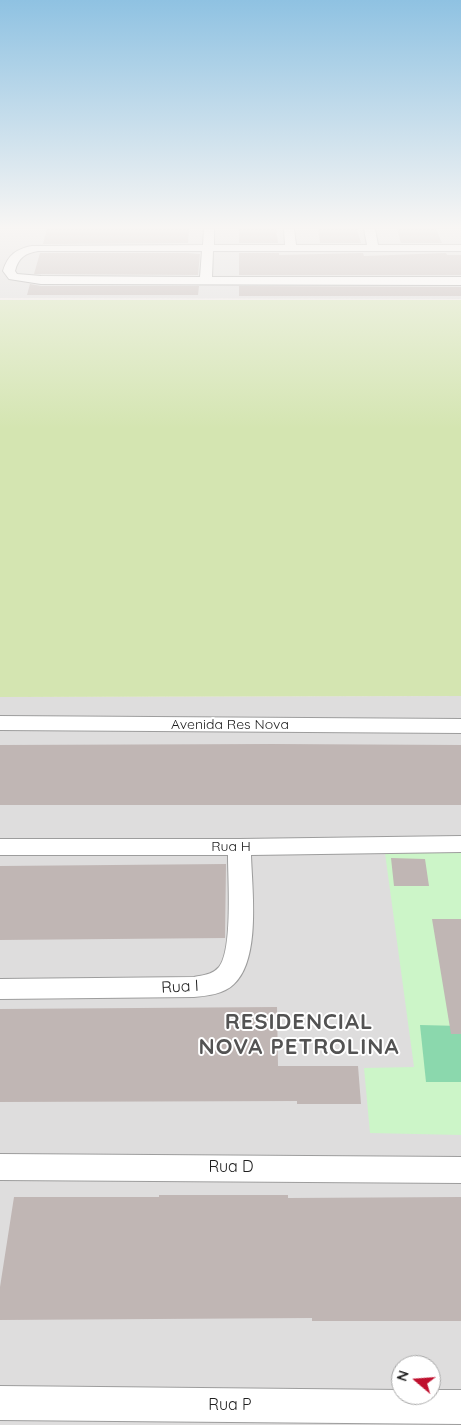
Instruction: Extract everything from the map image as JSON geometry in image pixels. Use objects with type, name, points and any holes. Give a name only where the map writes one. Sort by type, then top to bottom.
[{"type":"street","name":"Avenida Res Nova","points":[[0,723],[461,726]]},
{"type":"street","name":"Rua H","points":[[0,847],[239,847],[461,844]]},
{"type":"street","name":"Rua I","points":[[0,989],[194,987],[212,985],[221,981],[229,973],[238,955],[240,929],[239,847]]},
{"type":"street","name":"Rua D","points":[[0,1167],[461,1170]]},
{"type":"street","name":"Rua P","points":[[0,1404],[461,1407]]},
{"type":"shaded area","points":[[0,296],[461,296],[461,299],[0,298]]},
{"type":"shaded area","name":"RESIDENCIAL NOVA PETROLINA","points":[[461,696],[461,1425],[0,1425],[0,697]]},
{"type":"green space","points":[[0,300],[461,300],[461,696],[0,697]]},
{"type":"green space","points":[[385,853],[461,853],[461,1135],[370,1133],[364,1068],[414,1067]]},
{"type":"green space","points":[[420,1025],[461,1026],[461,1082],[426,1082]]},
{"type":"building","points":[[239,296],[461,296],[461,296]]},
{"type":"building","points":[[0,745],[461,745],[461,805],[0,805]]},
{"type":"building","points":[[391,858],[425,859],[429,886],[394,886]]},
{"type":"building","points":[[226,864],[225,938],[0,940],[0,866]]},
{"type":"building","points":[[432,919],[461,919],[461,1034],[451,1034]]},
{"type":"building","points":[[277,1007],[278,1066],[358,1066],[361,1104],[297,1104],[297,1101],[0,1102],[0,1009]]},
{"type":"building","points":[[159,1195],[288,1195],[288,1198],[461,1197],[461,1321],[312,1321],[312,1318],[0,1320],[0,1287],[14,1197],[159,1197]]},
{"type":"district","name":"RESIDENCIAL NOVA PETROLINA","points":[[299,1034]]}]
